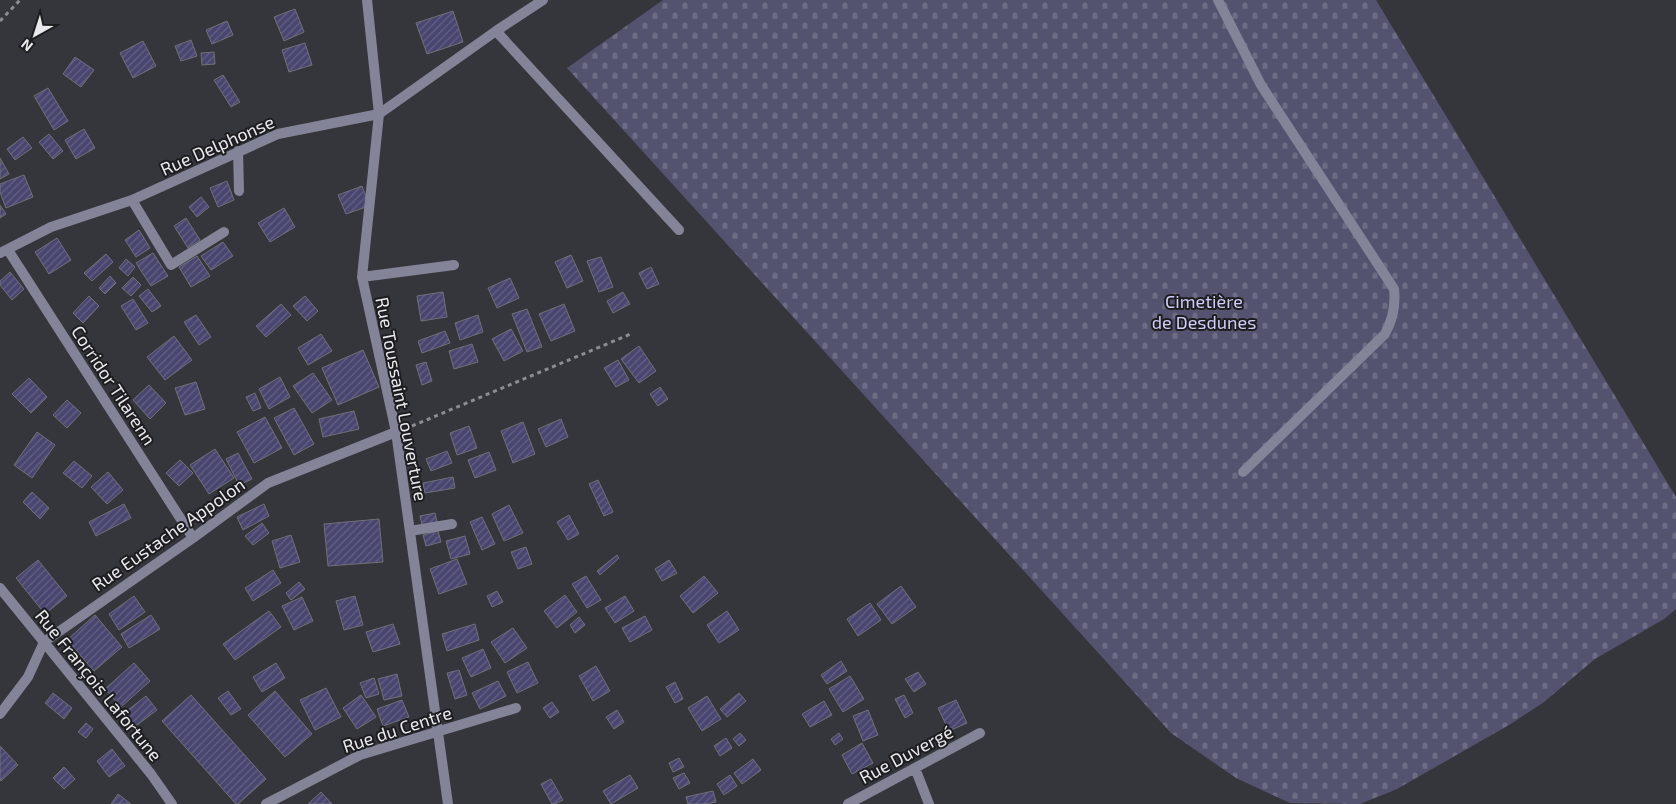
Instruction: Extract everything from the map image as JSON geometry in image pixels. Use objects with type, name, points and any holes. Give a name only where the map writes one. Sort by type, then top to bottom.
[{"type":"street","name":"Rue Toussaint Louverture","points":[[366,0],[379,114],[362,277],[396,432],[448,804]]},
{"type":"street","name":"Rue Delphonse","points":[[4,252],[51,227],[132,200],[238,150],[278,134],[379,114],[543,0]]},
{"type":"street","points":[[1218,0],[1261,85],[1394,289],[1396,304],[1392,321],[1385,334],[1244,472]]},
{"type":"street","points":[[496,31],[679,230]]},
{"type":"street","points":[[238,150],[239,191]]},
{"type":"street","points":[[132,200],[171,265],[224,232]]},
{"type":"street","name":"Corridor Tilarenn","points":[[4,252],[193,538]]},
{"type":"street","points":[[362,277],[454,265]]},
{"type":"street","name":"Rue Eustache Appolon","points":[[44,642],[268,483],[396,432]]},
{"type":"street","points":[[410,531],[452,524]]},
{"type":"street","name":"Rue François Lafortune","points":[[0,588],[151,774],[172,804]]},
{"type":"street","points":[[0,714],[28,678],[44,642]]},
{"type":"street","name":"Rue du Centre","points":[[266,804],[360,755],[516,708]]},
{"type":"street","name":"Rue Duvergé","points":[[848,804],[980,733]]},
{"type":"street","points":[[915,768],[929,804]]},
{"type":"path","points":[[0,21],[20,0]]},
{"type":"path","points":[[396,432],[434,418],[633,333]]},
{"type":"green space","name":"Cimetière de Desdunes","points":[[663,0],[1376,0],[1676,497],[1676,609],[1664,619],[1595,659],[1544,702],[1509,725],[1397,789],[1360,804],[1290,803],[1236,778],[1171,733],[567,68]]},
{"type":"building","points":[[295,9],[304,32],[284,41],[274,17]]},
{"type":"building","points":[[453,11],[463,42],[427,54],[416,23]]},
{"type":"building","points":[[227,21],[233,35],[212,44],[206,30]]},
{"type":"building","points":[[191,40],[197,56],[181,61],[175,46]]},
{"type":"building","points":[[143,41],[156,66],[133,78],[120,53]]},
{"type":"building","points":[[305,43],[312,65],[289,72],[282,50]]},
{"type":"building","points":[[214,52],[215,64],[202,65],[201,53]]},
{"type":"building","points":[[75,57],[94,70],[81,87],[63,74]]},
{"type":"building","points":[[223,75],[240,102],[231,107],[214,80]]},
{"type":"building","points":[[48,88],[68,121],[54,130],[34,96]]},
{"type":"building","points":[[84,129],[95,148],[76,159],[65,140]]},
{"type":"building","points":[[49,134],[63,151],[53,159],[39,142]]},
{"type":"building","points":[[23,137],[32,148],[15,160],[7,149]]},
{"type":"building","points":[[0,158],[9,174],[0,179]]},
{"type":"building","points":[[24,175],[33,197],[6,208],[0,192],[0,184]]},
{"type":"building","points":[[227,181],[234,200],[218,207],[210,188]]},
{"type":"building","points":[[362,186],[369,206],[346,214],[338,195]]},
{"type":"building","points":[[201,197],[209,207],[197,217],[189,207]]},
{"type":"building","points":[[0,205],[6,214],[0,218]]},
{"type":"building","points":[[284,208],[295,227],[270,242],[258,223]]},
{"type":"building","points":[[186,218],[200,240],[188,248],[174,226]]},
{"type":"building","points":[[139,230],[150,248],[136,257],[125,240]]},
{"type":"building","points":[[57,238],[71,260],[49,274],[35,252]]},
{"type":"building","points":[[223,242],[233,256],[211,270],[201,256]]},
{"type":"building","points":[[153,253],[168,276],[151,286],[136,263]]},
{"type":"building","points":[[106,254],[113,262],[92,281],[84,273]]},
{"type":"building","points":[[571,255],[583,281],[567,288],[555,262]]},
{"type":"building","points":[[197,256],[210,276],[191,287],[179,267]]},
{"type":"building","points":[[601,257],[613,287],[599,292],[587,261]]},
{"type":"building","points":[[126,259],[135,267],[128,276],[119,268]]},
{"type":"building","points":[[651,267],[659,284],[647,289],[639,273]]},
{"type":"building","points":[[10,272],[24,289],[12,300],[0,285],[0,281]]},
{"type":"building","points":[[110,276],[116,283],[105,294],[99,288]]},
{"type":"building","points":[[133,277],[141,285],[131,296],[122,288]]},
{"type":"building","points":[[510,278],[519,298],[497,308],[488,288]]},
{"type":"building","points":[[148,289],[161,306],[152,312],[139,296]]},
{"type":"building","points":[[443,292],[447,317],[421,321],[417,296]]},
{"type":"building","points":[[623,292],[630,304],[613,313],[607,301]]},
{"type":"building","points":[[89,296],[99,306],[83,323],[73,313]]},
{"type":"building","points":[[305,296],[318,311],[307,321],[293,306]]},
{"type":"building","points":[[133,299],[148,323],[136,330],[121,306]]},
{"type":"building","points":[[281,304],[291,315],[266,337],[256,326]]},
{"type":"building","points":[[564,304],[575,331],[551,341],[539,314]]},
{"type":"building","points":[[527,309],[542,347],[527,352],[512,314]]},
{"type":"building","points":[[196,315],[211,337],[199,345],[184,322]]},
{"type":"building","points":[[478,315],[483,332],[460,340],[455,323]]},
{"type":"building","points":[[511,329],[523,351],[504,361],[492,339]]},
{"type":"building","points":[[445,331],[450,343],[422,353],[418,341]]},
{"type":"building","points":[[321,334],[332,351],[308,365],[298,348]]},
{"type":"building","points":[[174,336],[192,360],[165,380],[147,357]]},
{"type":"building","points":[[472,344],[478,362],[454,369],[449,351]]},
{"type":"building","points":[[639,346],[656,371],[639,383],[621,359]]},
{"type":"building","points":[[363,350],[379,387],[338,405],[322,368]]},
{"type":"building","points":[[618,360],[629,380],[616,387],[604,368]]},
{"type":"building","points":[[426,362],[432,381],[422,385],[416,365]]},
{"type":"building","points":[[313,373],[332,400],[312,413],[293,386]]},
{"type":"building","points":[[280,377],[290,397],[269,409],[259,389]]},
{"type":"building","points":[[29,378],[47,397],[31,413],[12,394]]},
{"type":"building","points":[[196,382],[205,409],[185,415],[175,388]]},
{"type":"building","points":[[149,385],[166,403],[150,419],[133,400]]},
{"type":"building","points":[[660,387],[668,399],[658,406],[650,394]]},
{"type":"building","points":[[255,393],[261,408],[253,411],[246,397]]},
{"type":"building","points":[[67,400],[81,413],[67,428],[53,415]]},
{"type":"building","points":[[294,408],[314,444],[294,455],[274,418]]},
{"type":"building","points":[[354,411],[359,429],[323,437],[319,419]]},
{"type":"building","points":[[265,417],[282,448],[254,463],[237,432]]},
{"type":"building","points":[[561,419],[568,437],[546,447],[538,429]]},
{"type":"building","points":[[523,422],[535,454],[513,463],[501,431]]},
{"type":"building","points":[[469,426],[477,448],[457,455],[450,433]]},
{"type":"building","points":[[37,432],[55,445],[32,478],[14,465]]},
{"type":"building","points":[[215,449],[234,478],[209,494],[190,465]]},
{"type":"building","points":[[447,451],[452,463],[431,471],[426,459]]},
{"type":"building","points":[[489,452],[496,470],[475,478],[468,460]]},
{"type":"building","points":[[238,453],[252,479],[239,485],[226,459]]},
{"type":"building","points":[[180,460],[193,473],[179,486],[166,473]]},
{"type":"building","points":[[74,461],[92,476],[82,488],[63,473]]},
{"type":"building","points":[[108,472],[123,490],[107,504],[91,487]]},
{"type":"building","points":[[453,477],[455,488],[425,493],[423,483]]},
{"type":"building","points":[[598,480],[613,512],[604,516],[589,484]]},
{"type":"building","points":[[32,492],[49,508],[40,519],[23,502]]},
{"type":"building","points":[[124,504],[131,518],[96,536],[89,522]]},
{"type":"building","points":[[264,504],[269,516],[243,530],[237,517]]},
{"type":"building","points":[[509,505],[523,533],[504,541],[492,514]]},
{"type":"building","points":[[435,513],[437,522],[422,525],[420,516]]},
{"type":"building","points":[[569,515],[579,534],[568,540],[557,522]]},
{"type":"building","points":[[482,517],[495,544],[482,550],[470,522]]},
{"type":"building","points":[[379,519],[383,562],[328,566],[324,524]]},
{"type":"building","points":[[262,523],[269,533],[253,545],[245,536]]},
{"type":"building","points":[[438,531],[441,542],[426,546],[423,535]]},
{"type":"building","points":[[291,535],[300,562],[280,568],[272,541]]},
{"type":"building","points":[[465,536],[470,554],[451,559],[446,541]]},
{"type":"building","points":[[526,547],[532,564],[518,569],[511,552]]},
{"type":"building","points":[[617,555],[619,558],[600,575],[597,571]]},
{"type":"building","points":[[457,559],[467,584],[439,594],[430,569]]},
{"type":"building","points":[[38,560],[67,596],[45,614],[16,578]]},
{"type":"building","points":[[669,560],[677,573],[662,581],[655,569]]},
{"type":"building","points":[[273,570],[281,583],[253,601],[245,588]]},
{"type":"building","points":[[586,576],[601,600],[587,608],[572,584]]},
{"type":"building","points":[[704,576],[718,593],[693,613],[680,596]]},
{"type":"building","points":[[299,582],[305,589],[291,600],[286,593]]},
{"type":"building","points":[[901,586],[916,607],[892,624],[877,604]]},
{"type":"building","points":[[497,591],[503,602],[492,607],[487,596]]},
{"type":"building","points":[[565,595],[577,612],[557,628],[544,611]]},
{"type":"building","points":[[134,596],[145,612],[119,630],[109,614]]},
{"type":"building","points":[[355,596],[363,625],[344,630],[336,601]]},
{"type":"building","points":[[625,596],[634,611],[615,623],[605,608]]},
{"type":"building","points":[[302,597],[313,621],[294,630],[282,606]]},
{"type":"building","points":[[870,603],[881,620],[858,636],[847,619]]},
{"type":"building","points":[[269,611],[281,627],[235,660],[223,644]]},
{"type":"building","points":[[727,611],[739,630],[719,643],[707,625]]},
{"type":"building","points":[[95,615],[122,647],[94,671],[67,640]]},
{"type":"building","points":[[151,615],[160,629],[129,648],[121,634]]},
{"type":"building","points":[[645,616],[652,630],[630,642],[622,628]]},
{"type":"building","points":[[579,617],[585,625],[575,633],[570,625]]},
{"type":"building","points":[[393,624],[400,644],[373,652],[366,632]]},
{"type":"building","points":[[475,624],[479,640],[447,651],[442,634]]},
{"type":"building","points":[[513,628],[527,648],[505,663],[491,642]]},
{"type":"building","points":[[483,649],[491,668],[471,677],[462,658]]},
{"type":"building","points":[[841,661],[847,671],[827,684],[821,675]]},
{"type":"building","points":[[528,662],[538,683],[517,693],[507,672]]},
{"type":"building","points":[[134,663],[150,681],[121,707],[105,689]]},
{"type":"building","points":[[276,663],[285,678],[262,692],[253,677]]},
{"type":"building","points":[[596,666],[610,691],[593,701],[579,676]]},
{"type":"building","points":[[459,670],[467,695],[455,699],[447,673]]},
{"type":"building","points":[[918,672],[926,684],[914,692],[905,679]]},
{"type":"building","points":[[397,674],[402,696],[384,700],[378,679]]},
{"type":"building","points":[[850,676],[864,699],[843,712],[829,689]]},
{"type":"building","points":[[374,678],[379,694],[366,698],[360,683]]},
{"type":"building","points":[[498,681],[506,696],[480,709],[472,693]]},
{"type":"building","points":[[675,682],[683,699],[675,703],[666,687]]},
{"type":"building","points":[[326,688],[341,717],[315,730],[300,700]]},
{"type":"building","points":[[228,691],[241,709],[231,715],[218,698]]},
{"type":"building","points":[[275,691],[312,734],[285,757],[248,715]]},
{"type":"building","points":[[53,693],[72,708],[64,719],[45,703]]},
{"type":"building","points":[[739,693],[746,701],[727,717],[720,709]]},
{"type":"building","points":[[191,695],[266,779],[238,804],[162,721]]},
{"type":"building","points":[[361,695],[376,717],[357,729],[343,708]]},
{"type":"building","points":[[904,695],[913,713],[905,718],[895,699]]},
{"type":"building","points":[[146,696],[157,710],[133,728],[123,714]]},
{"type":"building","points":[[707,696],[721,719],[702,731],[688,708]]},
{"type":"building","points":[[402,700],[409,717],[383,726],[377,709]]},
{"type":"building","points":[[956,700],[967,723],[949,731],[938,708]]},
{"type":"building","points":[[824,701],[832,715],[810,727],[802,714]]},
{"type":"building","points":[[552,702],[559,712],[550,718],[543,708]]},
{"type":"building","points":[[617,710],[624,722],[614,729],[606,717]]},
{"type":"building","points":[[868,710],[878,735],[863,741],[853,716]]},
{"type":"building","points":[[86,723],[93,729],[86,738],[78,732]]},
{"type":"building","points":[[740,733],[746,740],[739,746],[733,739]]},
{"type":"building","points":[[839,733],[843,739],[835,745],[831,739]]},
{"type":"building","points":[[726,738],[732,748],[720,756],[714,746]]},
{"type":"building","points":[[862,743],[873,763],[852,774],[842,755]]},
{"type":"building","points":[[0,746],[18,765],[1,781],[0,780]]},
{"type":"building","points":[[112,749],[125,766],[109,777],[97,761]]},
{"type":"building","points":[[679,758],[684,767],[673,772],[669,763]]},
{"type":"building","points":[[753,759],[761,770],[742,784],[734,773]]},
{"type":"building","points":[[64,767],[75,779],[64,789],[53,778]]},
{"type":"building","points":[[684,773],[690,783],[679,789],[673,778]]},
{"type":"building","points":[[630,775],[638,788],[611,804],[603,791]]},
{"type":"building","points":[[730,775],[737,786],[724,795],[717,784]]},
{"type":"building","points":[[551,779],[563,800],[555,804],[552,804],[541,784]]},
{"type":"building","points":[[713,791],[716,802],[688,804],[686,797]]},
{"type":"building","points":[[321,792],[332,804],[308,804]]},
{"type":"building","points":[[118,794],[131,804],[111,804]]}]
